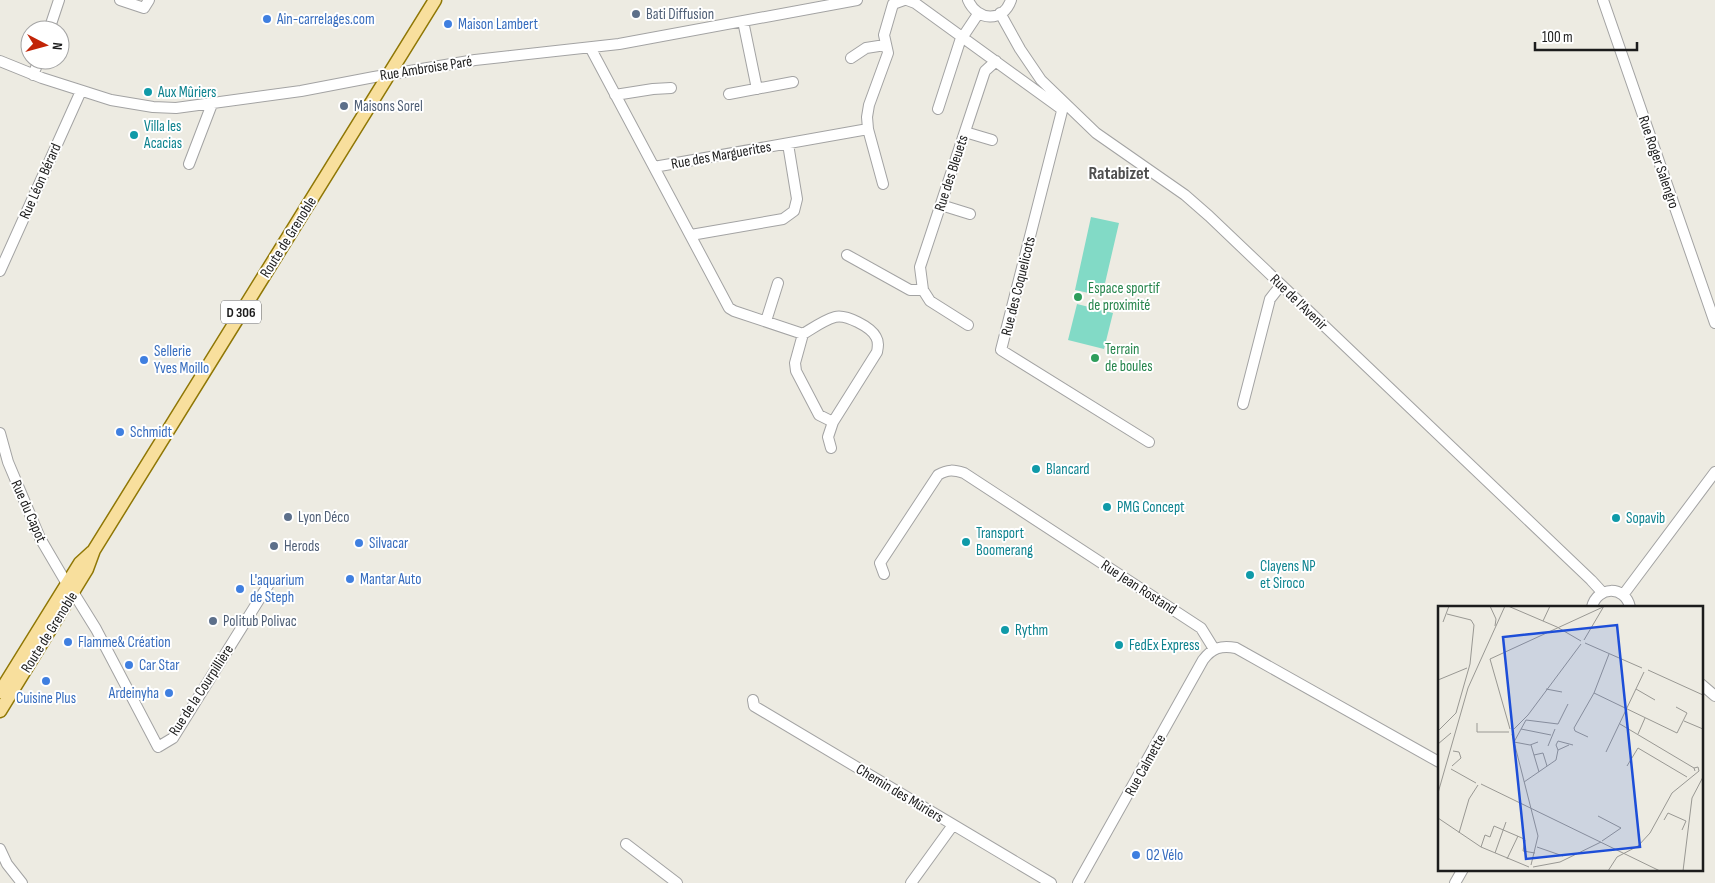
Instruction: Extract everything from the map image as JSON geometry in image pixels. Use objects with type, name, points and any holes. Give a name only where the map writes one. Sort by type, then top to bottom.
[{"type":"main road","name":"Route de Grenoble","points":[[0,692],[25,651],[70,588],[87,568],[94,550],[435,0]]},
{"type":"main road","name":"Route de Grenoble","points":[[0,711],[70,588]]},
{"type":"main road","points":[[0,701],[14,678],[25,651]]},
{"type":"street","points":[[52,20],[59,0]]},
{"type":"street","points":[[120,0],[144,8],[149,0]]},
{"type":"street","name":"Rue Ambroise Paré","points":[[0,61],[33,75],[111,100],[153,107],[176,108],[301,91],[475,60],[591,48],[857,0]]},
{"type":"street","points":[[883,184],[868,130],[867,118],[869,105],[888,53],[884,36],[893,4],[906,0],[915,3],[996,61]]},
{"type":"street","points":[[968,0],[970,6],[978,14],[990,17],[1008,7],[1011,0]]},
{"type":"street","name":"Rue Roger Salengro","points":[[1604,0],[1715,324]]},
{"type":"street","name":"Rue de l'Avenir","points":[[1000,13],[1020,49],[1042,80],[1096,133],[1185,195],[1602,592]]},
{"type":"street","points":[[938,109],[963,37],[978,14]]},
{"type":"street","points":[[743,21],[757,89]]},
{"type":"street","points":[[852,58],[866,48],[885,45]]},
{"type":"street","name":"Rue des Marguerites","points":[[591,48],[691,235],[783,218],[794,211],[797,199],[788,144]]},
{"type":"street","name":"Rue des Coquelicots","points":[[996,61],[1060,108],[1062,112],[1002,350],[1149,442]]},
{"type":"street","name":"Rue des Bleuets","points":[[923,290],[920,267],[985,71],[996,61]]},
{"type":"street","points":[[33,75],[35,70]]},
{"type":"street","points":[[728,94],[792,82]]},
{"type":"street","points":[[615,95],[671,88]]},
{"type":"street","name":"Rue Léon Bérard","points":[[0,271],[81,91]]},
{"type":"street","points":[[189,164],[212,104]]},
{"type":"street","name":"Rue des Marguerites","points":[[654,167],[868,130]]},
{"type":"street","points":[[965,132],[992,140]]},
{"type":"street","points":[[941,205],[970,214]]},
{"type":"street","points":[[691,235],[728,308],[803,334]]},
{"type":"street","points":[[847,255],[910,290],[923,290],[930,301],[968,325]]},
{"type":"street","points":[[766,321],[778,284]]},
{"type":"street","points":[[1243,404],[1270,299],[1281,285]]},
{"type":"street","points":[[831,448],[828,437],[833,422],[878,352],[877,338],[874,334],[850,317],[844,316],[835,317],[803,334],[795,363],[796,371],[819,415],[833,422]]},
{"type":"street","name":"Rue du Capot","points":[[0,433],[8,462],[40,538],[70,588]]},
{"type":"street","name":"Rue Jean Rostand","points":[[884,574],[880,563],[938,475],[944,471],[954,470],[964,473],[1201,628],[1214,649]]},
{"type":"street","points":[[1623,594],[1715,472]]},
{"type":"street","name":"Rue de la Courpillière","points":[[70,588],[96,629],[158,747],[173,738],[270,582]]},
{"type":"street","points":[[1592,606],[1594,600],[1602,592],[1613,590],[1623,594],[1630,606]]},
{"type":"street","points":[[1214,649],[1225,646],[1236,648],[1438,761]]},
{"type":"street","name":"Rue Calmette","points":[[1078,883],[1203,660],[1214,649]]},
{"type":"street","points":[[1702,685],[1715,696]]},
{"type":"street","name":"Chemin des Mûriers","points":[[753,700],[754,706],[1051,883]]},
{"type":"street","points":[[911,883],[953,825]]},
{"type":"street","points":[[626,844],[678,883]]},
{"type":"street","points":[[0,849],[7,864],[22,883]]},
{"type":"street","points":[[1455,883],[1462,870]]},
{"type":"shaded area","points":[[1091,217],[1119,223],[1102,296],[1075,290]]},
{"type":"shaded area","points":[[1077,304],[1113,313],[1104,349],[1068,340]]},
{"type":"place","name":"Bati Diffusion","points":[[636,14]]},
{"type":"place","name":"Ain-carrelages.com","points":[[267,19]]},
{"type":"place","name":"Maison Lambert","points":[[448,24]]},
{"type":"place","name":"Aux Mûriers","points":[[148,92]]},
{"type":"place","name":"Maisons Sorel","points":[[344,106]]},
{"type":"place","name":"Villa les Acacias","points":[[134,135]]},
{"type":"place","name":"Espace sportif de proximité","points":[[1078,297]]},
{"type":"place","name":"Terrain de boules","points":[[1095,358]]},
{"type":"place","name":"Sellerie Yves Moillo","points":[[144,360]]},
{"type":"place","name":"Schmidt","points":[[120,432]]},
{"type":"place","name":"Blancard","points":[[1036,469]]},
{"type":"place","name":"PMG Concept","points":[[1107,507]]},
{"type":"place","name":"Lyon Déco","points":[[288,517]]},
{"type":"place","name":"Sopavib","points":[[1616,518]]},
{"type":"place","name":"Transport Boomerang","points":[[966,542]]},
{"type":"place","name":"Silvacar","points":[[359,543]]},
{"type":"place","name":"Herods","points":[[274,546]]},
{"type":"place","name":"Clayens NP et Siroco","points":[[1250,575]]},
{"type":"place","name":"Mantar Auto","points":[[350,579]]},
{"type":"place","name":"L'aquarium de Steph","points":[[240,589]]},
{"type":"place","name":"Politub Polivac","points":[[213,621]]},
{"type":"place","name":"Rythm","points":[[1005,630]]},
{"type":"place","name":"Flamme& Création","points":[[68,642]]},
{"type":"place","name":"FedEx Express","points":[[1119,645]]},
{"type":"place","name":"Car Star","points":[[129,665]]},
{"type":"place","name":"Cuisine Plus","points":[[46,681]]},
{"type":"place","name":"Ardeinyha","points":[[169,693]]},
{"type":"place","name":"O2 Vélo","points":[[1136,855]]},
{"type":"district","name":"Ratabizet","points":[[1119,173]]}]
